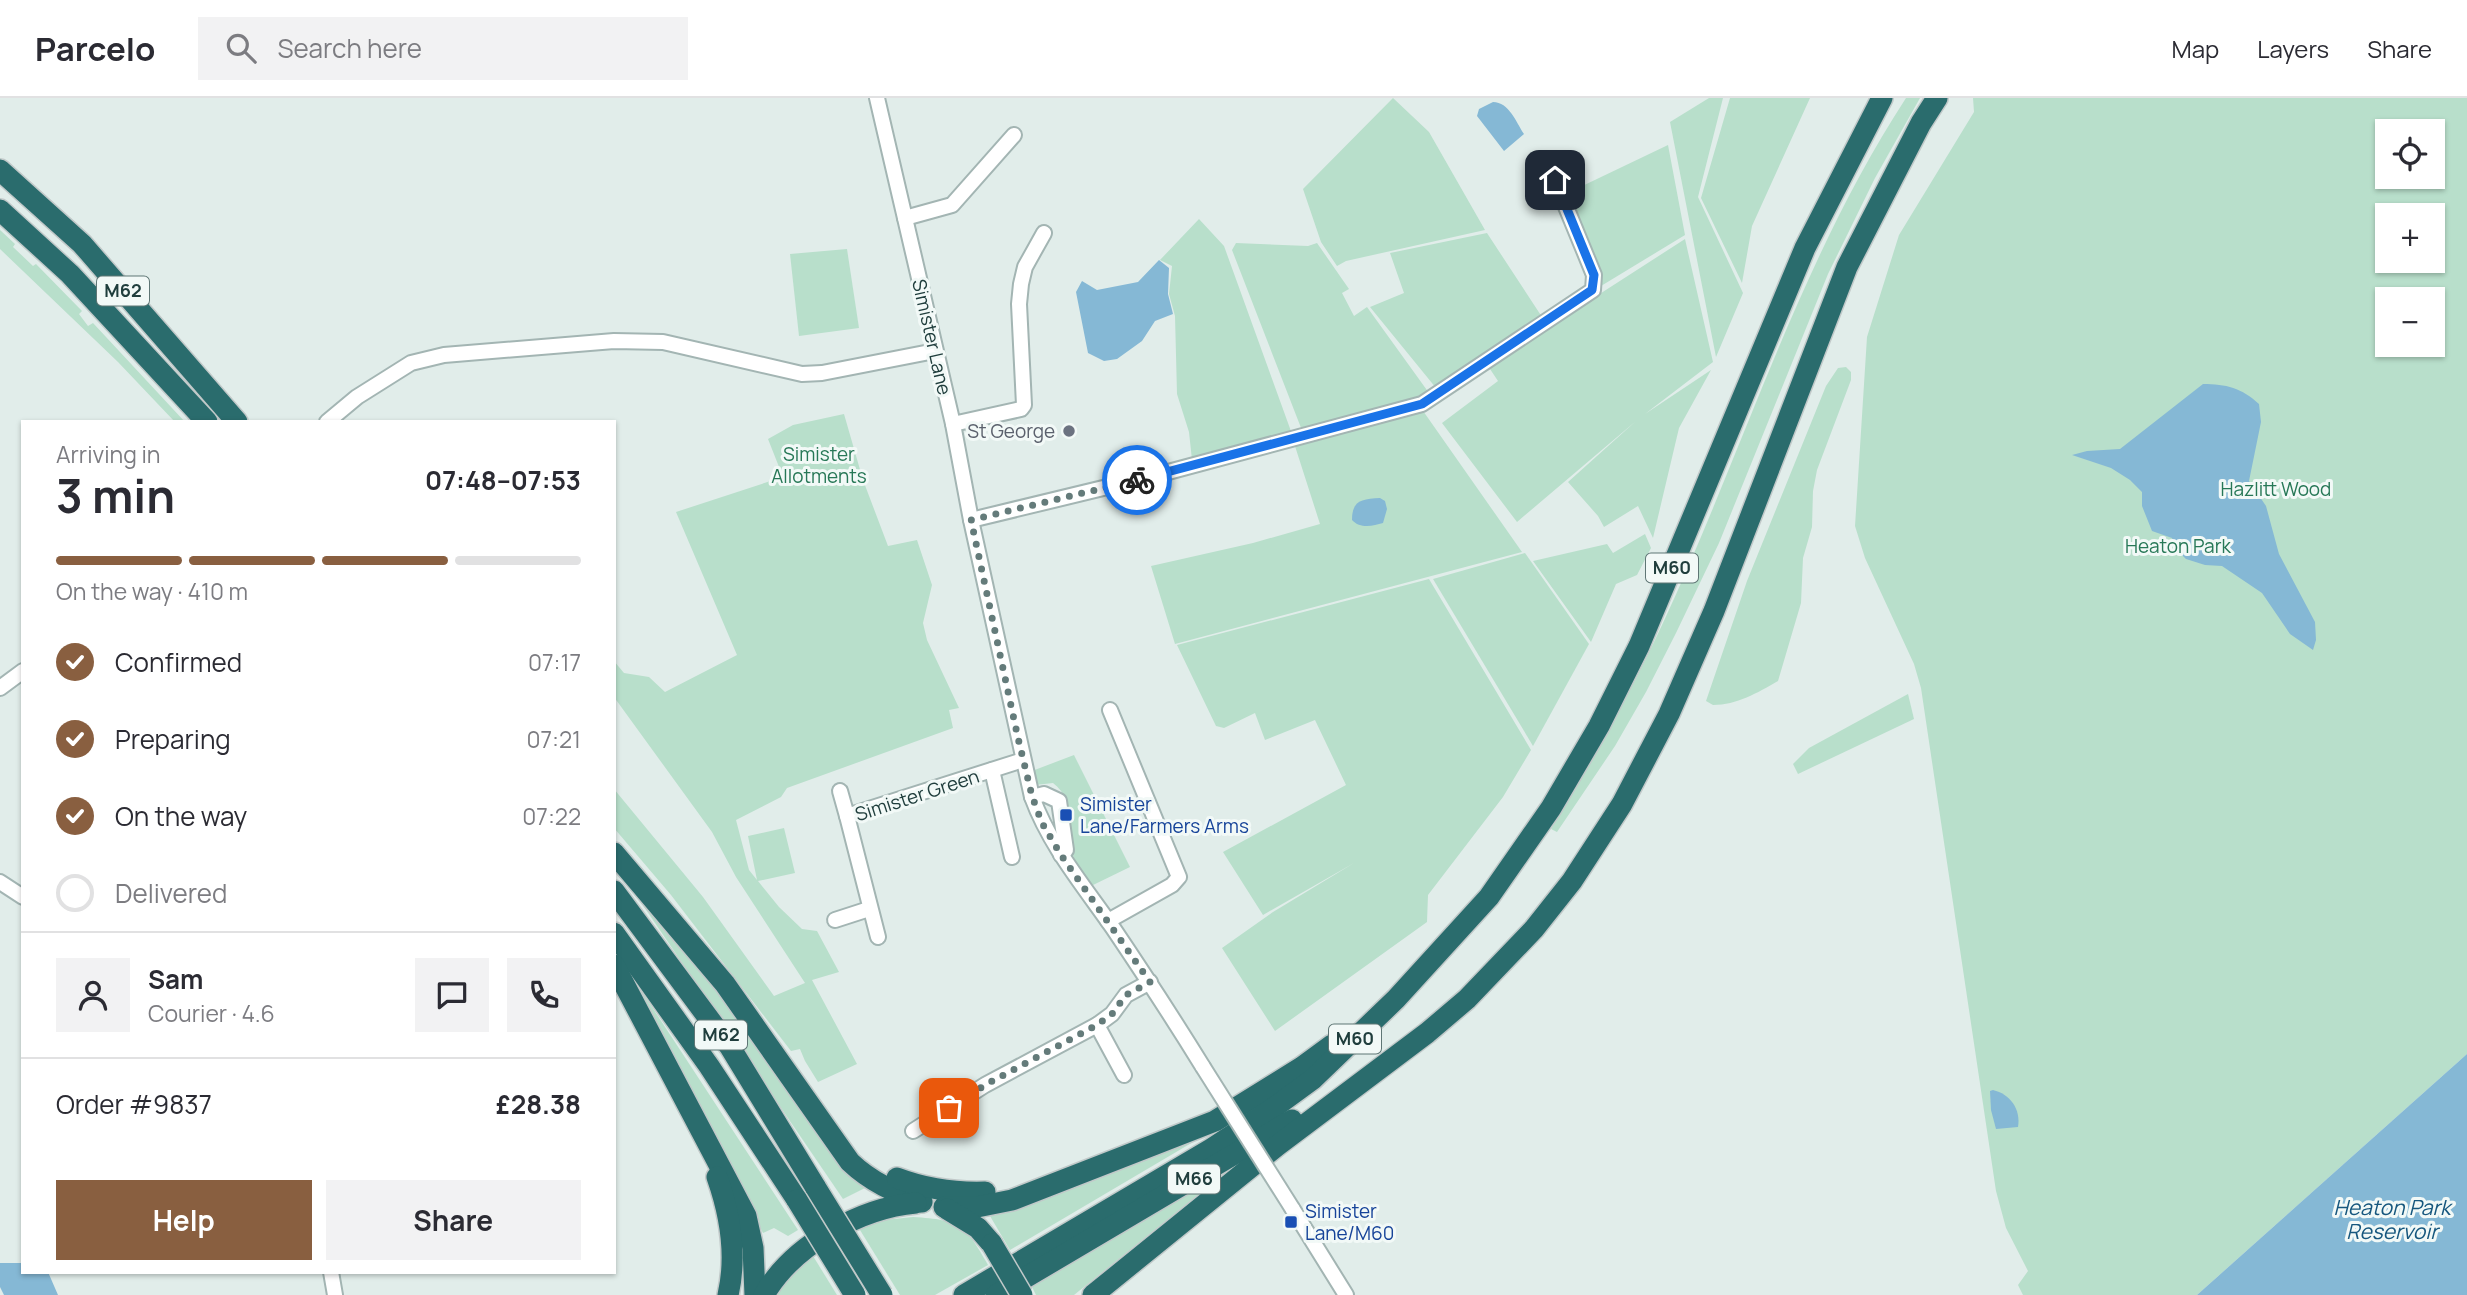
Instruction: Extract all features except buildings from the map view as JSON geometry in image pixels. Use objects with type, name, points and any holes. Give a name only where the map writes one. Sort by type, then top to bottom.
[{"type":"highway","name":"M60","points":[[1313,1079],[1396,999],[1489,897],[1551,808],[1599,726],[1639,646],[1805,248],[1882,98]]},
{"type":"highway","name":"M60","points":[[1390,1061],[1467,999],[1505,961],[1572,881],[1622,804],[1670,715],[1714,611],[1847,267],[1921,123],[1937,98]]},
{"type":"highway","name":"M62","points":[[0,170],[82,244],[235,420]]},
{"type":"highway","name":"M62","points":[[0,210],[71,274],[205,420]]},
{"type":"highway","points":[[616,855],[725,984],[850,1162],[879,1185],[944,1208],[978,1228],[992,1244],[1022,1295]]},
{"type":"highway","name":"M62","points":[[616,894],[730,1047],[882,1295]]},
{"type":"highway","name":"M62","points":[[616,936],[709,1066],[797,1200],[855,1295]]},
{"type":"highway","points":[[616,969],[746,1216],[753,1248],[755,1295]]},
{"type":"highway","points":[[944,1208],[977,1207],[1012,1200],[1215,1121],[1302,1067],[1396,999]]},
{"type":"highway","points":[[777,1055],[839,1132],[863,1157],[895,1177],[931,1189],[986,1192],[1162,1143]]},
{"type":"highway","points":[[1093,1295],[1248,1169],[1390,1061]]},
{"type":"highway","name":"M66","points":[[996,1295],[1390,1061]]},
{"type":"highway","name":"M66","points":[[964,1295],[1211,1149],[1272,1110],[1313,1079]]},
{"type":"highway","points":[[689,1105],[726,1210],[733,1263],[728,1295]]},
{"type":"highway","points":[[1115,1295],[1248,1169]]},
{"type":"highway","points":[[764,1295],[783,1269],[798,1255],[854,1219],[893,1205],[922,1202]]},
{"type":"street","name":"Simister Lane","points":[[877,98],[953,425],[1023,760],[1042,823],[1061,855],[1150,982],[1346,1295]]},
{"type":"street","points":[[905,218],[952,205],[1014,135]]},
{"type":"street","points":[[971,520],[1157,475],[1422,404],[1592,290],[1594,275],[1555,180]]},
{"type":"street","points":[[953,425],[1020,409],[1024,405],[1019,304],[1021,284],[1025,267],[1045,233]]},
{"type":"street","points":[[329,420],[357,397],[411,363],[444,355],[614,341],[663,342],[802,374],[822,373],[935,351]]},
{"type":"street","points":[[0,688],[21,672]]},
{"type":"street","points":[[1108,921],[1172,885],[1179,877],[1110,710]]},
{"type":"street","name":"Simister Green","points":[[878,937],[847,816],[1023,760]]},
{"type":"street","points":[[992,770],[1012,858]]},
{"type":"street","points":[[841,791],[847,816]]},
{"type":"street","points":[[1032,796],[1044,794],[1059,801],[1066,850],[1061,855]]},
{"type":"street","points":[[0,882],[21,896]]},
{"type":"street","points":[[835,920],[869,909]]},
{"type":"street","points":[[914,1131],[985,1085],[1097,1025],[1112,1014],[1126,995],[1150,982]]},
{"type":"street","points":[[1097,1025],[1124,1075]]},
{"type":"street","points":[[331,1274],[335,1295]]},
{"type":"green space","points":[[1393,98],[1429,132],[1485,230],[1346,261],[1337,266],[1321,242],[1303,189]]},
{"type":"green space","points":[[1709,98],[1723,98],[1698,197],[1743,293],[1716,357],[1670,122]]},
{"type":"green space","points":[[1730,98],[1810,98],[1752,226],[1742,283],[1701,198]]},
{"type":"green space","points":[[1906,98],[1920,98],[1875,178],[1828,274],[1719,543],[1646,692],[1615,746],[1557,832],[1551,829],[1609,728],[1662,625],[1803,291],[1834,225]]},
{"type":"green space","name":"Heaton Park","points":[[1973,98],[2467,98],[2467,1054],[2197,1295],[2023,1295],[2018,1285],[2028,1271],[2006,1228],[1996,1191],[1921,688],[1914,664],[1865,558],[1855,526],[1867,337],[1899,235],[1974,112]]},
{"type":"green space","points":[[1668,145],[1685,235],[1601,286],[1597,264],[1562,182],[1572,181],[1576,189]]},
{"type":"green space","points":[[1199,219],[1224,246],[1292,434],[1192,460],[1189,432],[1177,394],[1175,316],[1169,294],[1172,266],[1160,260]]},
{"type":"green space","points":[[0,230],[15,244],[13,247],[33,266],[36,264],[82,311],[79,314],[88,326],[93,323],[183,420],[173,420],[118,362],[0,249]]},
{"type":"green space","points":[[1487,233],[1542,317],[1436,388],[1370,307],[1404,293],[1390,253]]},
{"type":"green space","points":[[1685,239],[1713,362],[1645,414],[1711,370],[1679,428],[1653,538],[1638,506],[1604,527],[1598,516],[1568,482],[1636,421],[1517,522],[1442,423],[1498,381],[1488,366]]},
{"type":"green space","points":[[1236,243],[1308,246],[1317,243],[1349,289],[1342,293],[1354,316],[1367,307],[1429,393],[1410,404],[1303,433],[1232,250]]},
{"type":"green space","points":[[847,249],[859,328],[799,336],[790,254]]},
{"type":"green space","points":[[1846,367],[1851,372],[1851,380],[1817,470],[1813,491],[1812,527],[1803,558],[1801,603],[1778,681],[1739,701],[1713,705],[1706,701],[1747,581],[1826,386],[1838,368]]},
{"type":"green space","points":[[1421,408],[1522,552],[1175,644],[1151,566],[1253,543],[1320,524],[1294,443]]},
{"type":"green space","name":"Simister Allotments","points":[[844,414],[863,480],[888,546],[917,540],[932,585],[923,623],[927,640],[959,708],[949,710],[953,728],[787,788],[781,797],[736,820],[749,870],[757,880],[748,836],[784,828],[795,873],[758,881],[802,929],[817,931],[839,972],[812,980],[857,1064],[818,1082],[800,1049],[791,1051],[671,895],[616,830],[616,791],[703,897],[774,996],[805,983],[736,877],[712,832],[616,700],[616,663],[624,673],[649,677],[665,692],[737,655],[676,512],[783,477],[768,439],[793,425]]},
{"type":"green space","points":[[1645,534],[1651,548],[1637,575],[1616,584],[1591,642],[1533,561],[1607,544],[1613,553]]},
{"type":"green space","points":[[1525,553],[1589,644],[1533,746],[1433,579]]},
{"type":"green space","points":[[1429,579],[1531,750],[1503,797],[1428,895],[1427,922],[1275,1031],[1222,948],[1273,912],[1354,863],[1263,915],[1223,852],[1346,785],[1315,720],[1265,740],[1255,713],[1224,728],[1216,726],[1177,645]]},
{"type":"green space","points":[[1908,694],[1914,719],[1798,774],[1793,764],[1809,748]]},
{"type":"green space","points":[[1074,755],[1130,867],[1091,886],[1072,852],[1065,798],[1053,783],[1035,785],[1032,771]]},
{"type":"green space","points":[[645,897],[867,1187],[843,1199],[640,901]]},
{"type":"green space","points":[[631,975],[798,1230],[788,1236],[774,1228],[763,1233]]},
{"type":"green space","points":[[1227,1122],[1010,1250],[990,1216],[1157,1152]]},
{"type":"green space","points":[[1235,1165],[1074,1295],[1036,1295],[1031,1285]]},
{"type":"green space","points":[[913,1217],[942,1220],[960,1227],[973,1241],[988,1265],[935,1295],[900,1295],[860,1230],[875,1221]]},
{"type":"green space","points":[[813,1256],[837,1295],[777,1295],[793,1273]]},
{"type":"water","points":[[1493,102],[1508,109],[1524,134],[1504,151],[1477,116],[1479,109]]},
{"type":"water","points":[[1159,260],[1169,268],[1168,294],[1173,314],[1155,321],[1142,341],[1117,359],[1104,361],[1088,353],[1076,292],[1082,281],[1097,290],[1138,282]]},
{"type":"water","points":[[2203,384],[2233,388],[2259,404],[2261,422],[2249,481],[2266,506],[2279,554],[2315,622],[2316,640],[2313,650],[2290,634],[2262,593],[2222,566],[2205,565],[2186,559],[2176,549],[2172,538],[2152,531],[2142,506],[2142,492],[2130,480],[2111,468],[2072,455],[2087,451],[2120,449]]},
{"type":"water","points":[[1380,498],[1385,501],[1387,509],[1383,523],[1363,526],[1352,520],[1352,513],[1359,502]]},
{"type":"water","name":"Heaton Park Reservoir","points":[[2467,1054],[2467,1295],[2197,1295]]},
{"type":"water","points":[[1990,1091],[2005,1095],[2013,1103],[2018,1114],[2018,1127],[1996,1129],[1991,1110]]},
{"type":"water","points":[[0,1263],[21,1263],[21,1274],[49,1274],[58,1295],[4,1295],[0,1287]]},
{"type":"way so far","points":[[949,1108],[985,1085],[1097,1025],[1112,1014],[1126,995],[1150,982],[1061,855],[1042,823],[1032,796],[1018,738],[971,520],[1137,480]]},
{"type":"place","name":"St George","points":[[1069,431]]},
{"type":"place","name":"Simister Lane/Farmers Arms","points":[[1066,815]]},
{"type":"place","name":"Simister Lane/M60","points":[[1291,1222]]},
{"type":"route","points":[[1137,480],[1422,404],[1592,290],[1594,275],[1555,180]]},
{"type":"park label","name":"Hazlitt Wood","points":[[2276,489]]}]
